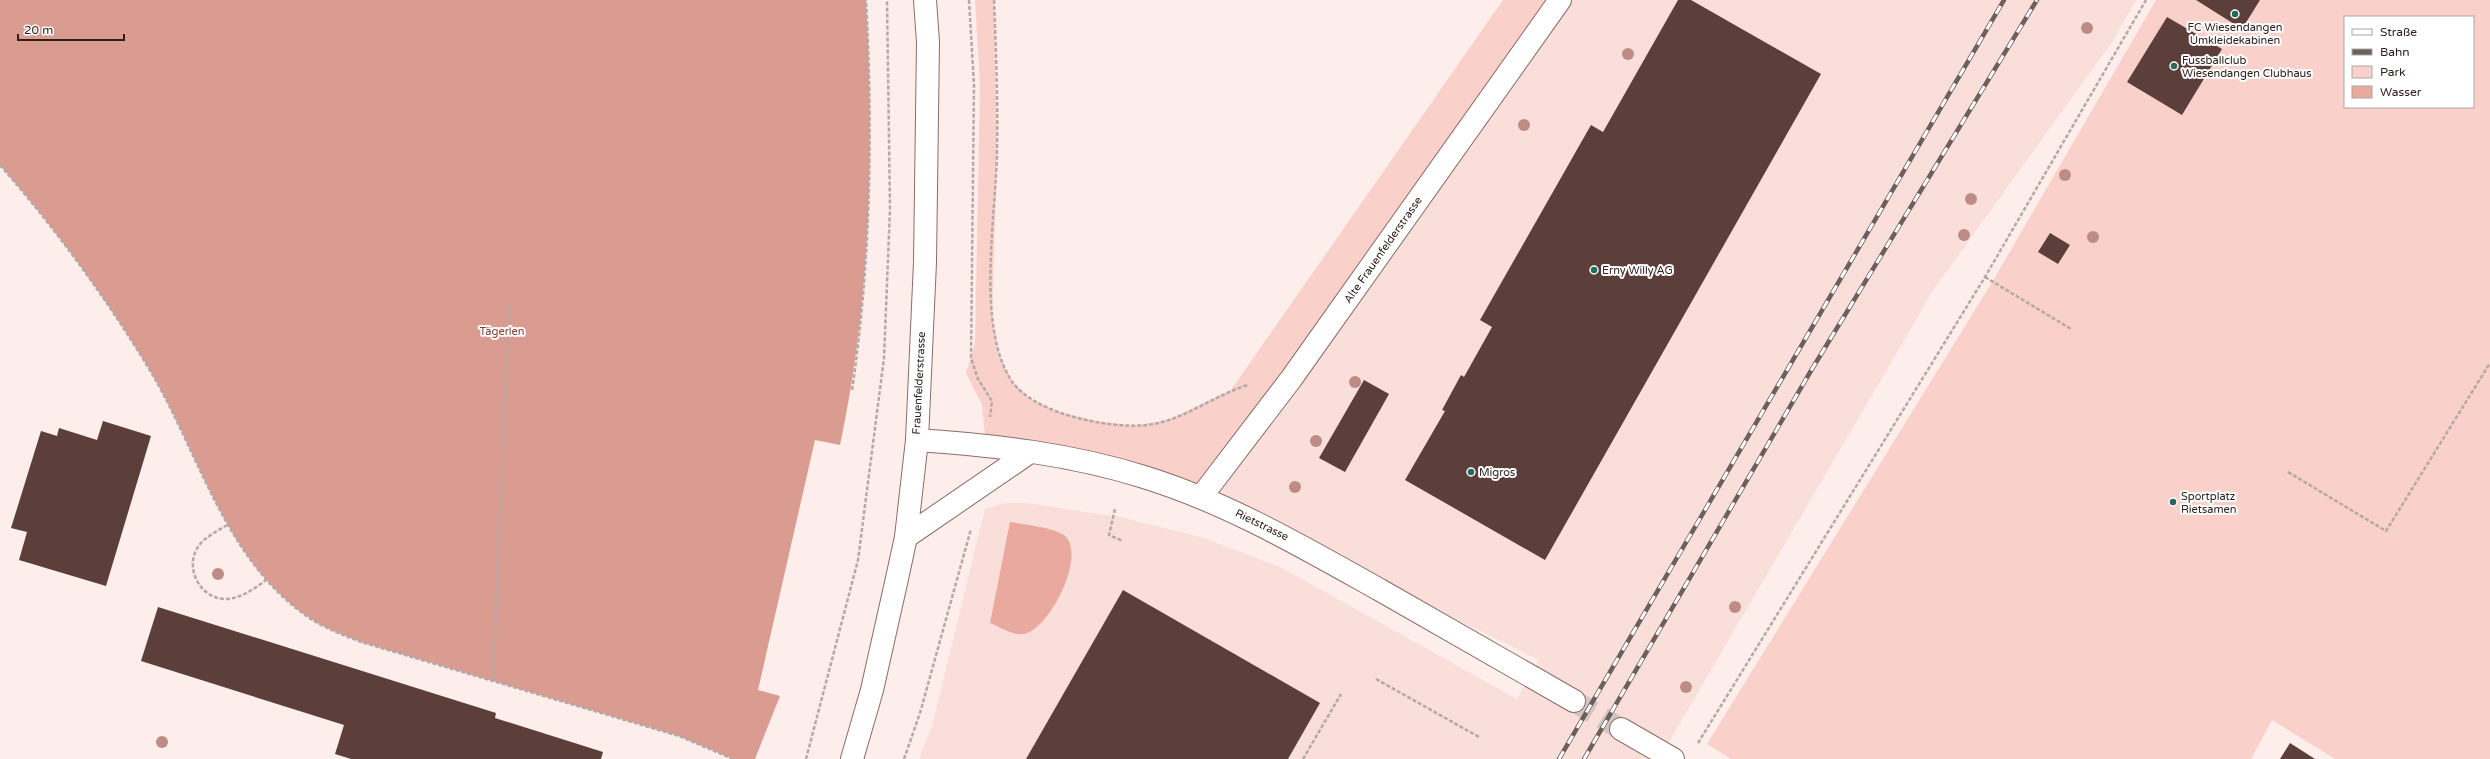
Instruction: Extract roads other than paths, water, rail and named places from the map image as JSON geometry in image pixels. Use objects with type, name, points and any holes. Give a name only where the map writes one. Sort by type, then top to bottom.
[{"type":"street","name":"Frauenfelderstrasse","points":[[852,759],[874,683],[906,537],[917,440],[925,262],[928,42],[925,0]]},
{"type":"street","name":"Alte Frauenfelderstrasse","points":[[1201,497],[1291,380],[1560,0]]},
{"type":"street","name":"Rietstrasse","points":[[917,440],[961,443],[1030,452],[1123,470],[1201,497],[1276,531],[1574,701]]},
{"type":"street","points":[[906,537],[1030,452]]},
{"type":"street","points":[[1621,729],[1673,759]]},
{"type":"water","points":[[1010,522],[1054,530],[1064,535],[1070,545],[1071,558],[1068,574],[1054,606],[1044,620],[1034,629],[1024,634],[1015,634],[990,623]]},
{"type":"tunnel","points":[[1574,701],[1621,729]]},
{"type":"railway","points":[[1559,759],[2004,0]]},
{"type":"railway","points":[[1584,759],[1812,369],[2037,0]]},
{"type":"place","name":"FC Wiesendangen Umkleidekabinen","points":[[2235,14]]},
{"type":"place","name":"Fussballclub Wiesendangen Clubhaus","points":[[2174,66]]},
{"type":"place","name":"Erny Willy AG","points":[[1594,270]]},
{"type":"place","name":"Migros","points":[[1471,472]]},
{"type":"place","name":"Sportplatz Rietsamen","points":[[2173,502]]},
{"type":"park label","name":"Tägerlen","points":[[502,331]]}]
